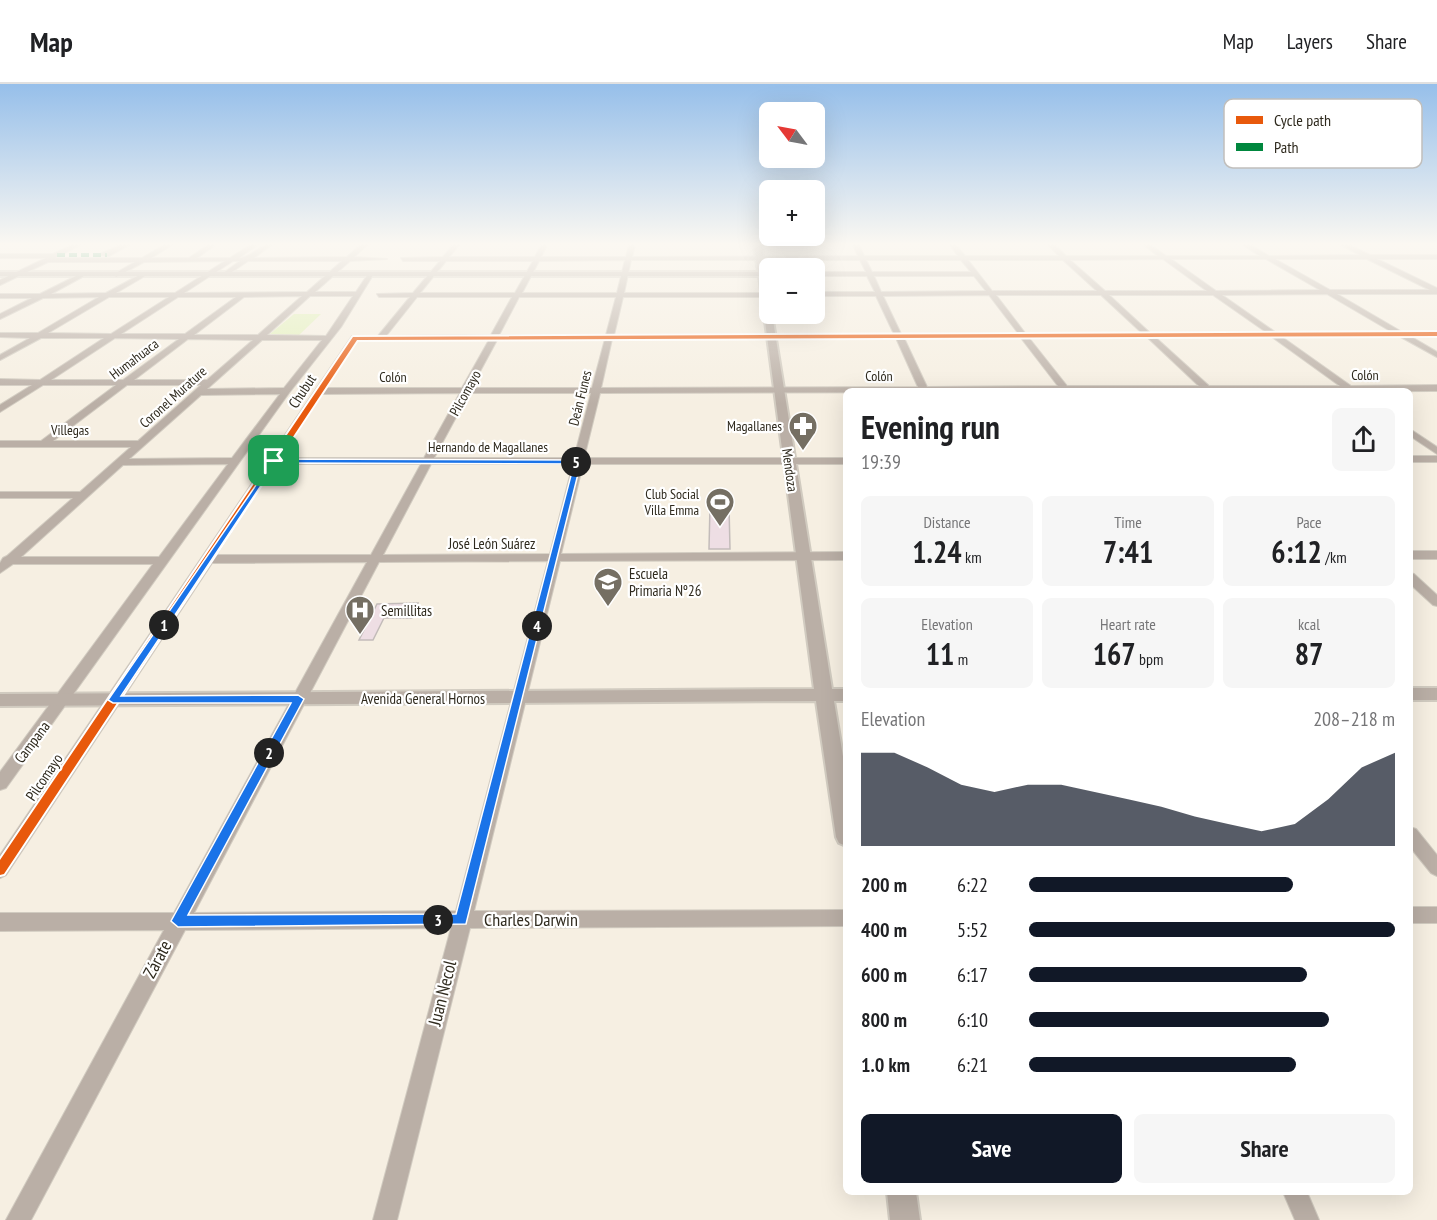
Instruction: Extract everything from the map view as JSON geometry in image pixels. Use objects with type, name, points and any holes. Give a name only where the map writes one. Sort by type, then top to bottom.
[{"type":"street","points":[[0,317],[36,298]]},
{"type":"street","points":[[0,358],[103,298]]},
{"type":"street","points":[[0,409],[170,298]]},
{"type":"street","name":"Humahuaca","points":[[43,444],[238,298]]},
{"type":"street","name":"Coronel Murature","points":[[3,563],[306,298]]},
{"type":"street","name":"Chubut","points":[[63,700],[355,298]]},
{"type":"street","points":[[381,337],[413,298]]},
{"type":"street","name":"Pilcomayo","points":[[298,699],[516,298]]},
{"type":"street","name":"Deán Funes","points":[[520,698],[619,298]]},
{"type":"street","points":[[881,298],[923,388]]},
{"type":"street","points":[[995,298],[1064,388]]},
{"type":"street","points":[[1108,298],[1206,388]]},
{"type":"street","points":[[1222,298],[1348,388]]},
{"type":"street","points":[[1337,298],[1437,356]]},
{"type":"street","name":"Mendoza","points":[[771,324],[802,556],[843,818]]},
{"type":"street","points":[[381,337],[1437,334]]},
{"type":"street","points":[[0,335],[327,338]]},
{"type":"street","name":"Chubut","points":[[113,700],[355,338],[381,337]]},
{"type":"street","points":[[0,382],[208,383]]},
{"type":"street","name":"Colón","points":[[1413,389],[1437,388]]},
{"type":"street","name":"Colón","points":[[321,391],[843,390]]},
{"type":"street","points":[[200,392],[286,391]]},
{"type":"street","points":[[1413,434],[1437,451]]},
{"type":"street","name":"Villegas","points":[[0,444],[139,444]]},
{"type":"street","points":[[1413,459],[1437,459]]},
{"type":"street","points":[[120,462],[237,461]]},
{"type":"street","name":"Hernando de Magallanes","points":[[274,461],[843,461]]},
{"type":"street","points":[[0,495],[83,495]]},
{"type":"street","points":[[1413,555],[1437,555]]},
{"type":"street","name":"José León Suárez","points":[[209,559],[843,556]]},
{"type":"street","points":[[3,563],[164,561]]},
{"type":"street","points":[[1413,580],[1437,602]]},
{"type":"street","points":[[1413,694],[1437,694]]},
{"type":"street","name":"Avenida General Hornos","points":[[0,700],[843,695]]},
{"type":"street","name":"Juan Necol","points":[[385,1220],[520,698]]},
{"type":"street","name":"Zárate","points":[[18,1220],[298,699]]},
{"type":"street","name":"Campana","points":[[0,784],[63,700]]},
{"type":"street","name":"Pilcomayo","points":[[0,870],[113,700]]},
{"type":"street","points":[[1413,838],[1437,868]]},
{"type":"street","points":[[1413,915],[1437,915]]},
{"type":"street","name":"Charles Darwin","points":[[0,922],[843,918]]},
{"type":"street","points":[[901,1195],[905,1220]]},
{"type":"street","points":[[1296,1195],[1307,1220]]},
{"type":"green space","points":[[294,314],[321,314],[299,335],[270,334]]},
{"type":"building","name":"Club Social Villa Emma","points":[[710,506],[729,506],[730,549],[709,549]]},
{"type":"building","points":[[418,603],[412,618],[384,618],[373,640],[359,640],[377,604]]},
{"type":"cycle path","points":[[0,870],[355,338],[1437,334]]},
{"type":"place","name":"Magallanes","points":[[803,452]]},
{"type":"place","name":"Club Social Villa Emma","points":[[720,528]]},
{"type":"place","name":"Escuela Primaria Nº26","points":[[608,608]]},
{"type":"place","name":"Semillitas","points":[[360,636]]},
{"type":"route","points":[[274,461],[578,462],[520,698],[461,920],[178,921],[298,699],[113,700],[274,461]]}]
